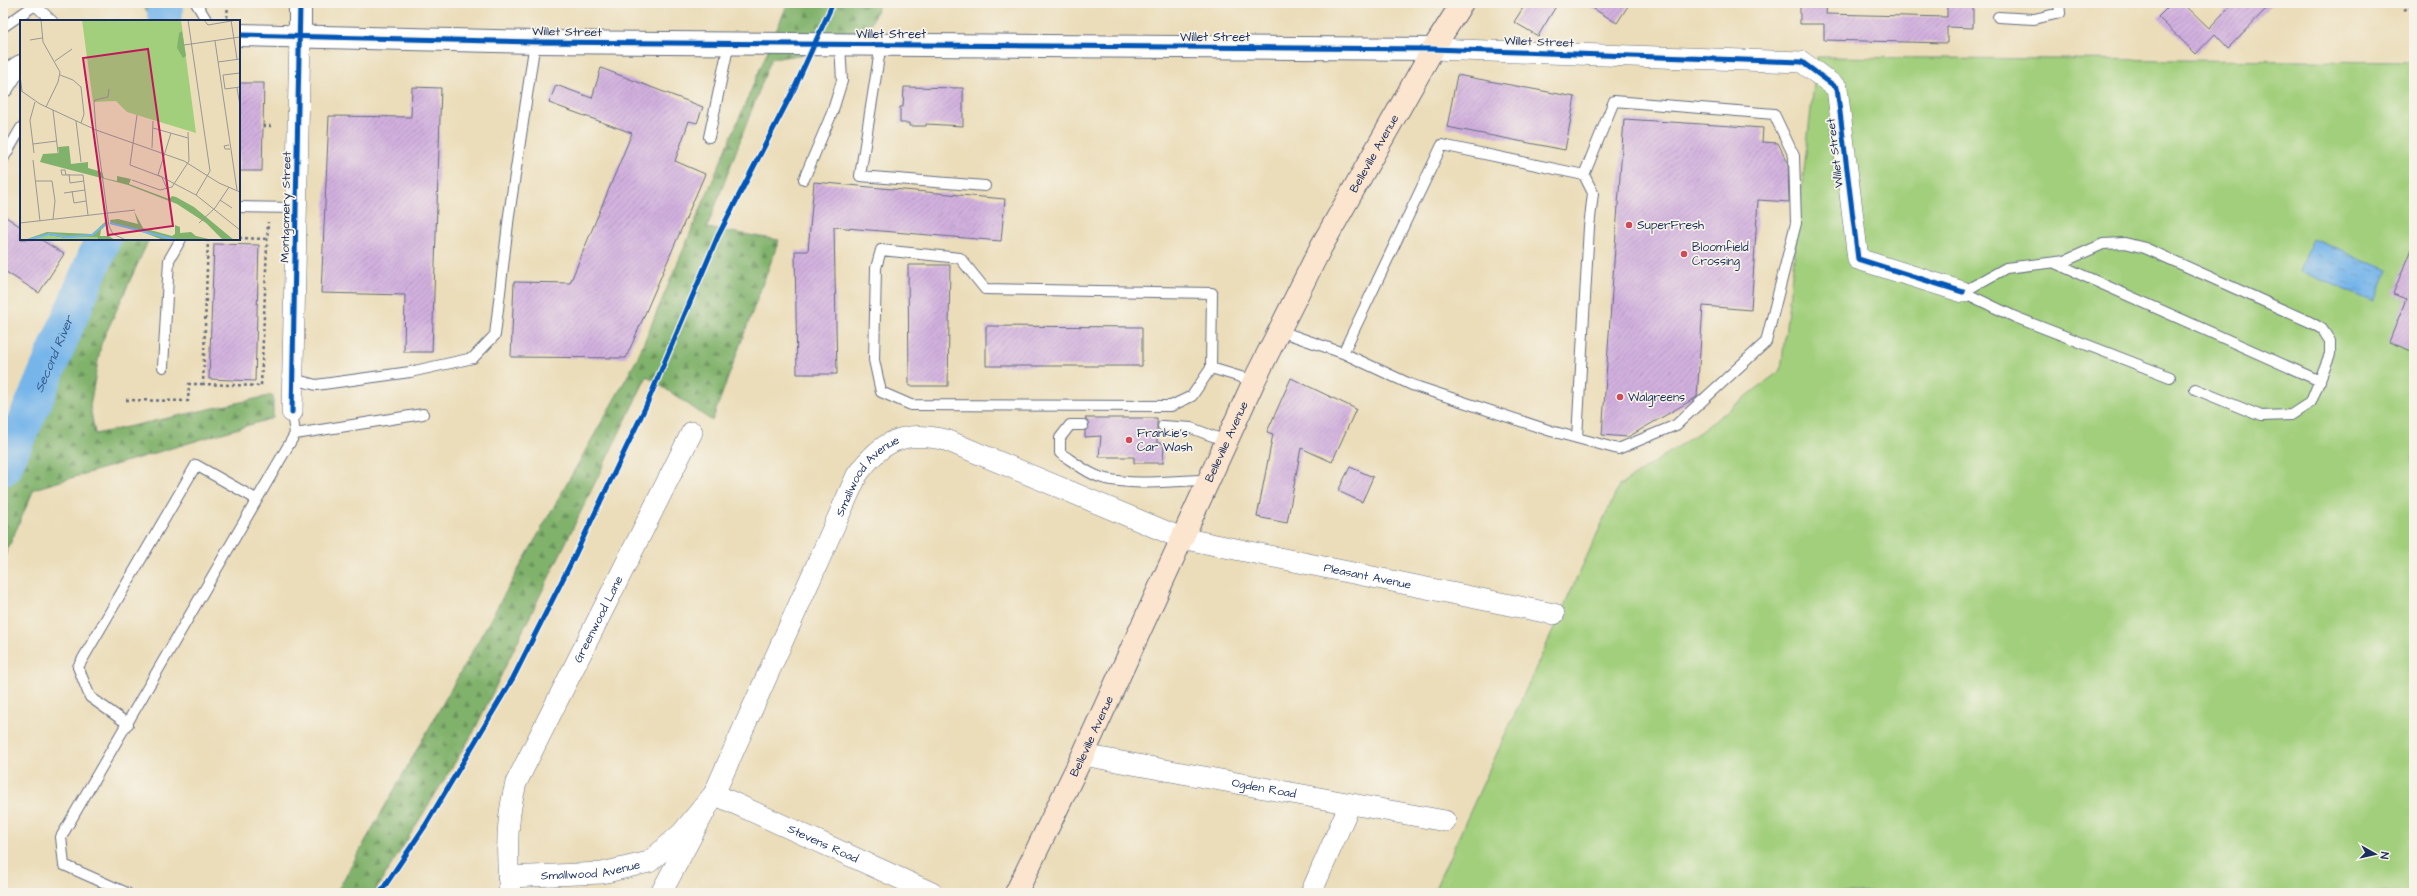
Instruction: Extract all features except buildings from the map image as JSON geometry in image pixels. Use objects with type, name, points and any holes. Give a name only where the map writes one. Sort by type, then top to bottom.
[{"type":"main road","name":"Belleville Avenue","points":[[1016,893],[1083,755],[1254,381],[1321,247],[1433,48],[1462,3]]},
{"type":"street","name":"Montgomery Street","points":[[292,412],[300,3]]},
{"type":"street","name":"Willet Street","points":[[240,28],[300,36],[535,42],[1433,48],[1802,62],[1837,88],[1858,259],[1963,292]]},
{"type":"street","points":[[3,86],[12,72],[20,67]]},
{"type":"street","name":"Greenwood Lane","points":[[509,885],[509,808],[516,783],[692,432]]},
{"type":"street","name":"Smallwood Avenue","points":[[661,893],[714,794],[857,475],[871,456],[888,444],[906,436],[926,435],[946,440],[1181,538]]},
{"type":"street","name":"Pleasant Avenue","points":[[1181,538],[1554,614]]},
{"type":"street","name":"Ogden Road","points":[[1083,755],[1444,821]]},
{"type":"street","name":"Smallwood Avenue","points":[[509,885],[602,873],[648,862],[682,833],[714,794]]},
{"type":"street","name":"Stevens Road","points":[[714,794],[932,893]]},
{"type":"street","points":[[1311,893],[1350,804]]},
{"type":"lane","points":[[196,3],[206,20]]},
{"type":"lane","points":[[1998,17],[2034,19],[2060,13],[2059,3]]},
{"type":"lane","points":[[3,27],[34,4],[51,20]]},
{"type":"lane","points":[[293,379],[316,385],[410,372],[473,358],[495,334],[509,215],[535,42]]},
{"type":"lane","points":[[709,137],[729,43]]},
{"type":"lane","points":[[804,179],[832,112],[842,81],[840,44]]},
{"type":"lane","points":[[880,44],[860,176],[985,186]]},
{"type":"lane","points":[[1280,331],[1343,353],[1412,385],[1577,438],[1618,449],[1676,425],[1766,342],[1796,223],[1794,156],[1774,114],[1614,101],[1584,175]]},
{"type":"lane","points":[[3,158],[20,130]]},
{"type":"lane","points":[[1343,353],[1442,145],[1584,175],[1594,193],[1589,227],[1577,438]]},
{"type":"lane","points":[[240,207],[296,208]]},
{"type":"lane","points":[[163,367],[169,260],[180,240]]},
{"type":"lane","points":[[1963,292],[2006,268],[2054,263],[2083,255],[2103,244],[2125,243],[2145,248],[2322,329],[2330,341],[2330,354],[2311,402],[2291,415],[2275,417],[2251,413],[2196,388]]},
{"type":"lane","points":[[881,250],[960,258],[985,288],[1212,293],[1211,368],[1192,396],[1171,406],[910,405],[881,392],[874,360],[876,268],[881,250]]},
{"type":"lane","points":[[2054,263],[2320,381]]},
{"type":"lane","points":[[1963,292],[2015,317],[2170,377]]},
{"type":"lane","points":[[1211,368],[1254,381]]},
{"type":"lane","points":[[127,893],[64,865],[61,837],[295,434],[292,412]]},
{"type":"lane","points":[[295,434],[423,414]]},
{"type":"lane","points":[[1083,425],[1070,425],[1060,438],[1060,453],[1088,472],[1106,479],[1208,480]]},
{"type":"lane","points":[[1163,426],[1191,428],[1226,442]]},
{"type":"lane","points":[[128,724],[90,697],[78,667],[196,465],[256,499]]},
{"type":"path","points":[[228,3],[232,20]]},
{"type":"path","points":[[2404,10],[2414,6]]},
{"type":"path","points":[[263,126],[271,126]]},
{"type":"path","points":[[126,400],[188,401],[189,384],[261,386],[268,217]]},
{"type":"path","points":[[240,238],[267,239]]},
{"type":"path","points":[[203,384],[208,240]]},
{"type":"green space","points":[[141,3],[178,3],[176,11],[148,13]]},
{"type":"green space","points":[[788,3],[880,3],[861,46],[771,59],[707,228],[779,240],[712,421],[647,376],[473,733],[374,893],[336,893],[636,361]]},
{"type":"green space","points":[[1817,57],[2414,62],[2414,893],[1433,893],[1619,486],[1701,431],[1781,370]]},
{"type":"green space","points":[[84,240],[149,240],[101,344],[90,406],[95,434],[273,395],[273,418],[34,489],[3,560],[3,436],[39,356]]},
{"type":"water","points":[[2313,239],[2388,270],[2374,302],[2300,271]]},
{"type":"waterway","name":"Second River","points":[[165,3],[165,13]]},
{"type":"waterway","name":"Second River","points":[[3,468],[34,402],[103,240]]},
{"type":"cycle path","points":[[292,412],[300,3]]},
{"type":"cycle path","points":[[380,893],[425,826],[513,678],[576,553],[646,406],[718,236],[795,87],[833,3]]},
{"type":"cycle path","points":[[240,35],[535,42],[1433,49],[1802,62],[1837,88],[1858,259],[1963,292]]},
{"type":"place","name":"SuperFresh","points":[[1629,225]]},
{"type":"place","name":"Bloomfield Crossing","points":[[1684,254]]},
{"type":"place","name":"Walgreens","points":[[1620,397]]},
{"type":"place","name":"Frankie's Car Wash","points":[[1129,440]]}]
